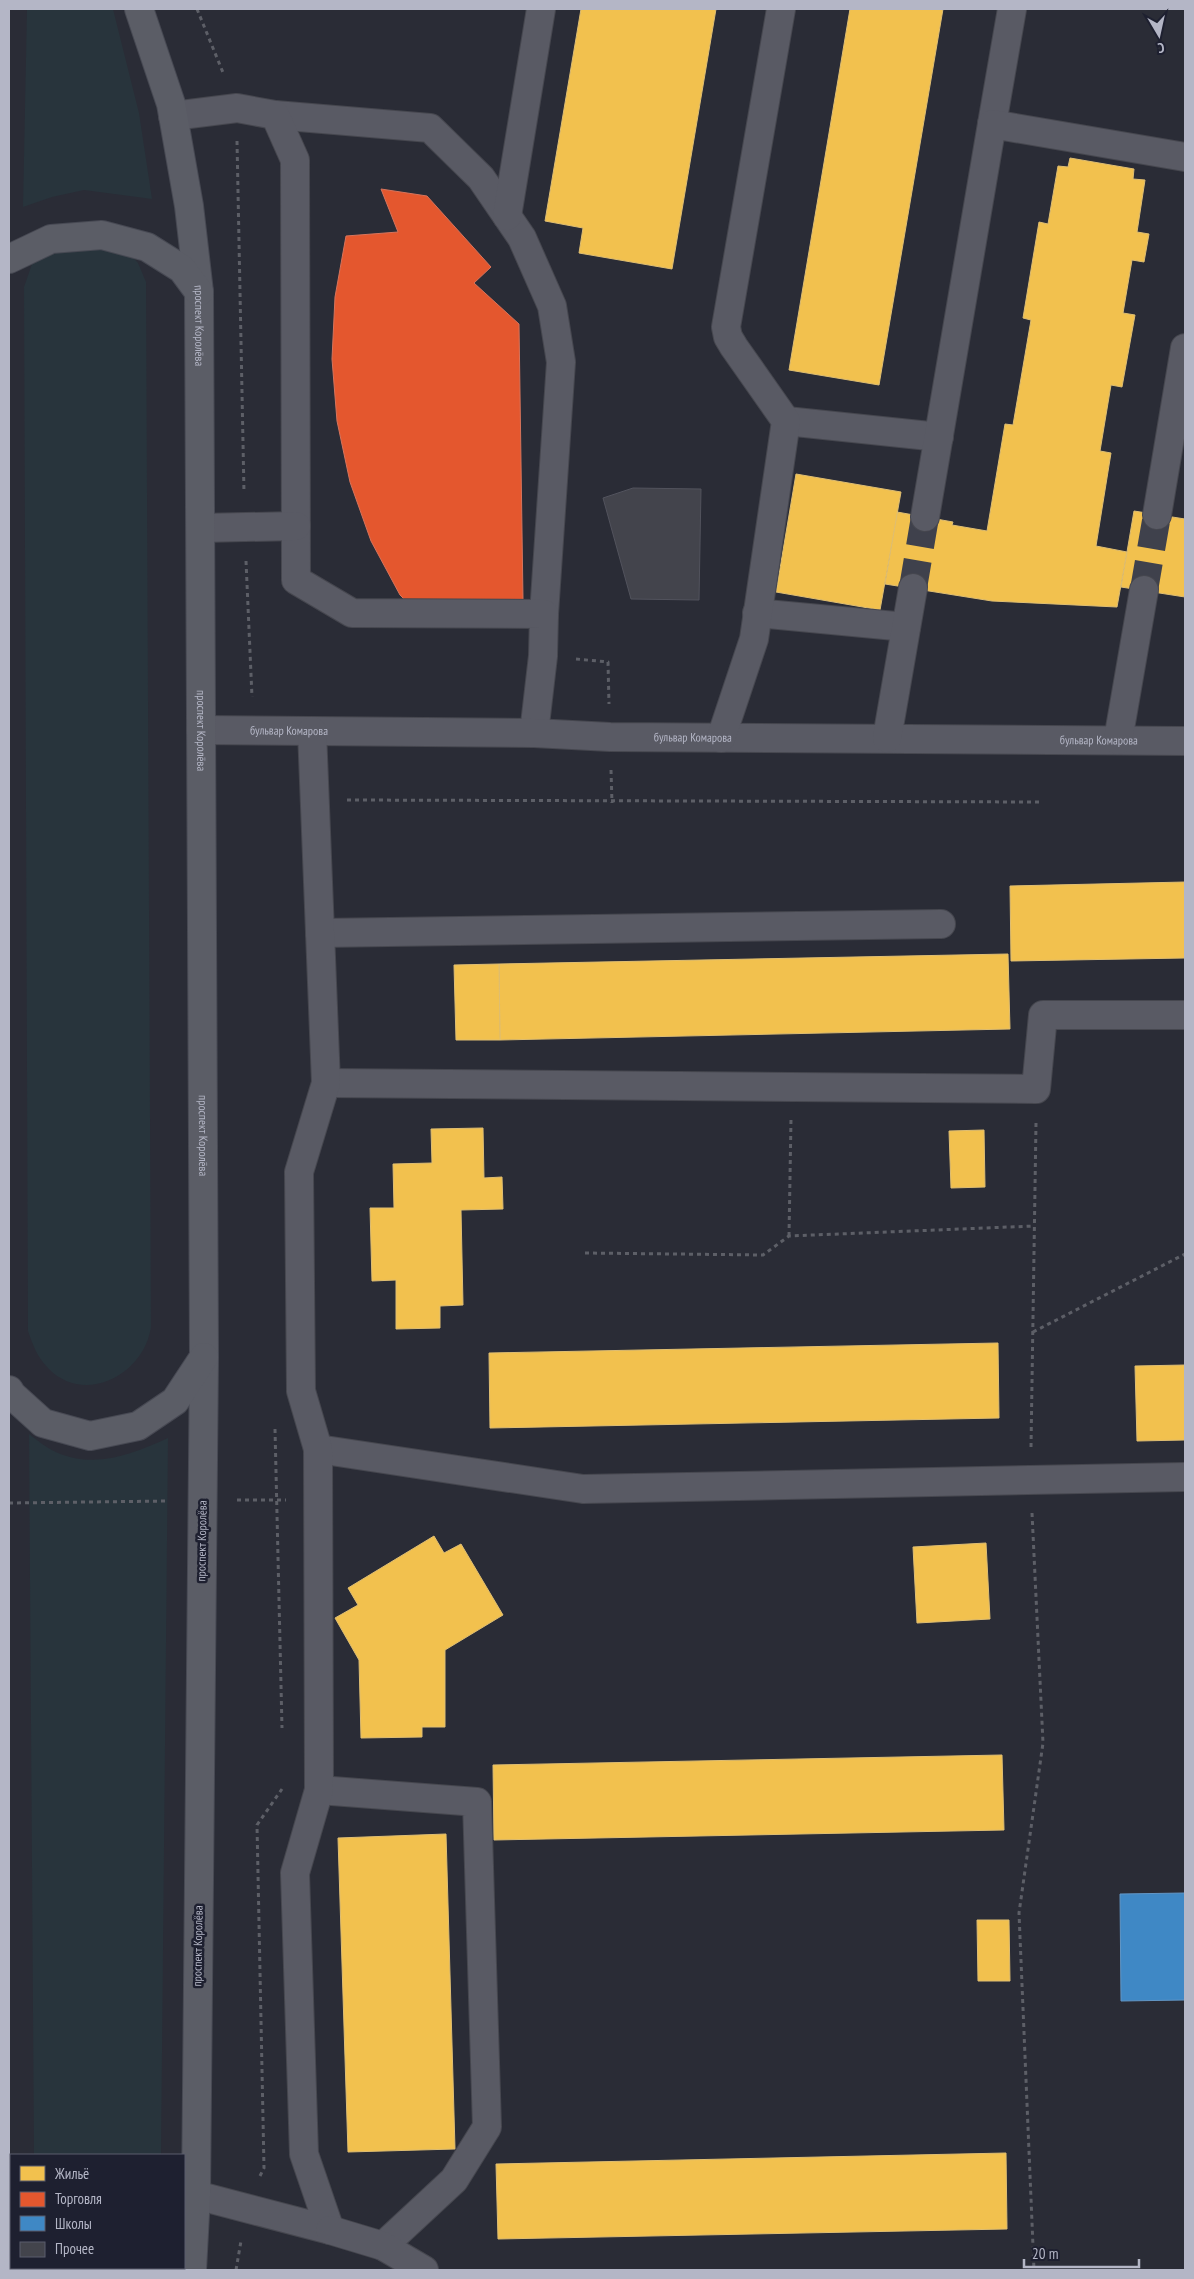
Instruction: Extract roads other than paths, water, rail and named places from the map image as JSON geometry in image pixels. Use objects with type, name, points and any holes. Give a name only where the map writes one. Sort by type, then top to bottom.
[{"type":"main road","name":"проспект Королёва","points":[[140,9],[171,104],[189,206],[199,292],[204,1357],[196,2195],[192,2270]]},
{"type":"main road","points":[[9,258],[51,239],[102,235],[147,247],[182,269],[199,292]]},
{"type":"main road","points":[[9,1390],[43,1423],[90,1436],[138,1426],[175,1401],[204,1357]]},
{"type":"street","points":[[507,216],[541,9]]},
{"type":"street","points":[[721,738],[754,639],[756,613],[786,422],[734,347],[728,337],[726,327],[781,9]]},
{"type":"street","points":[[925,517],[1012,9]]},
{"type":"street","points":[[173,116],[237,108],[275,115],[430,128],[481,178],[522,238],[552,306],[561,362],[544,614],[544,656],[534,733]]},
{"type":"street","points":[[275,115],[295,160],[296,580],[352,612],[544,614]]},
{"type":"street","points":[[992,124],[1185,157]]},
{"type":"street","points":[[1157,515],[1185,348]]},
{"type":"street","points":[[786,422],[938,437]]},
{"type":"street","points":[[201,528],[296,526]]},
{"type":"street","points":[[887,738],[913,588]]},
{"type":"street","points":[[1118,740],[1144,590]]},
{"type":"street","points":[[756,613],[906,626]]},
{"type":"street","name":"бульвар Комарова","points":[[201,730],[534,733],[610,737],[1185,741]]},
{"type":"street","points":[[312,731],[326,1083],[299,1172],[301,1391],[318,1449],[316,1500],[319,1790],[295,1873],[304,2154],[330,2230]]},
{"type":"street","points":[[320,933],[941,924]]},
{"type":"street","points":[[326,1083],[1036,1089],[1043,1015],[1185,1015]]},
{"type":"street","points":[[318,1449],[583,1489],[1185,1477]]},
{"type":"street","points":[[319,1790],[477,1802],[487,2127],[454,2180],[384,2246]]},
{"type":"street","points":[[196,2195],[384,2246],[424,2270]]},
{"type":"tunnel","points":[[1144,590],[1157,515]]},
{"type":"tunnel","points":[[913,588],[925,517]]}]
